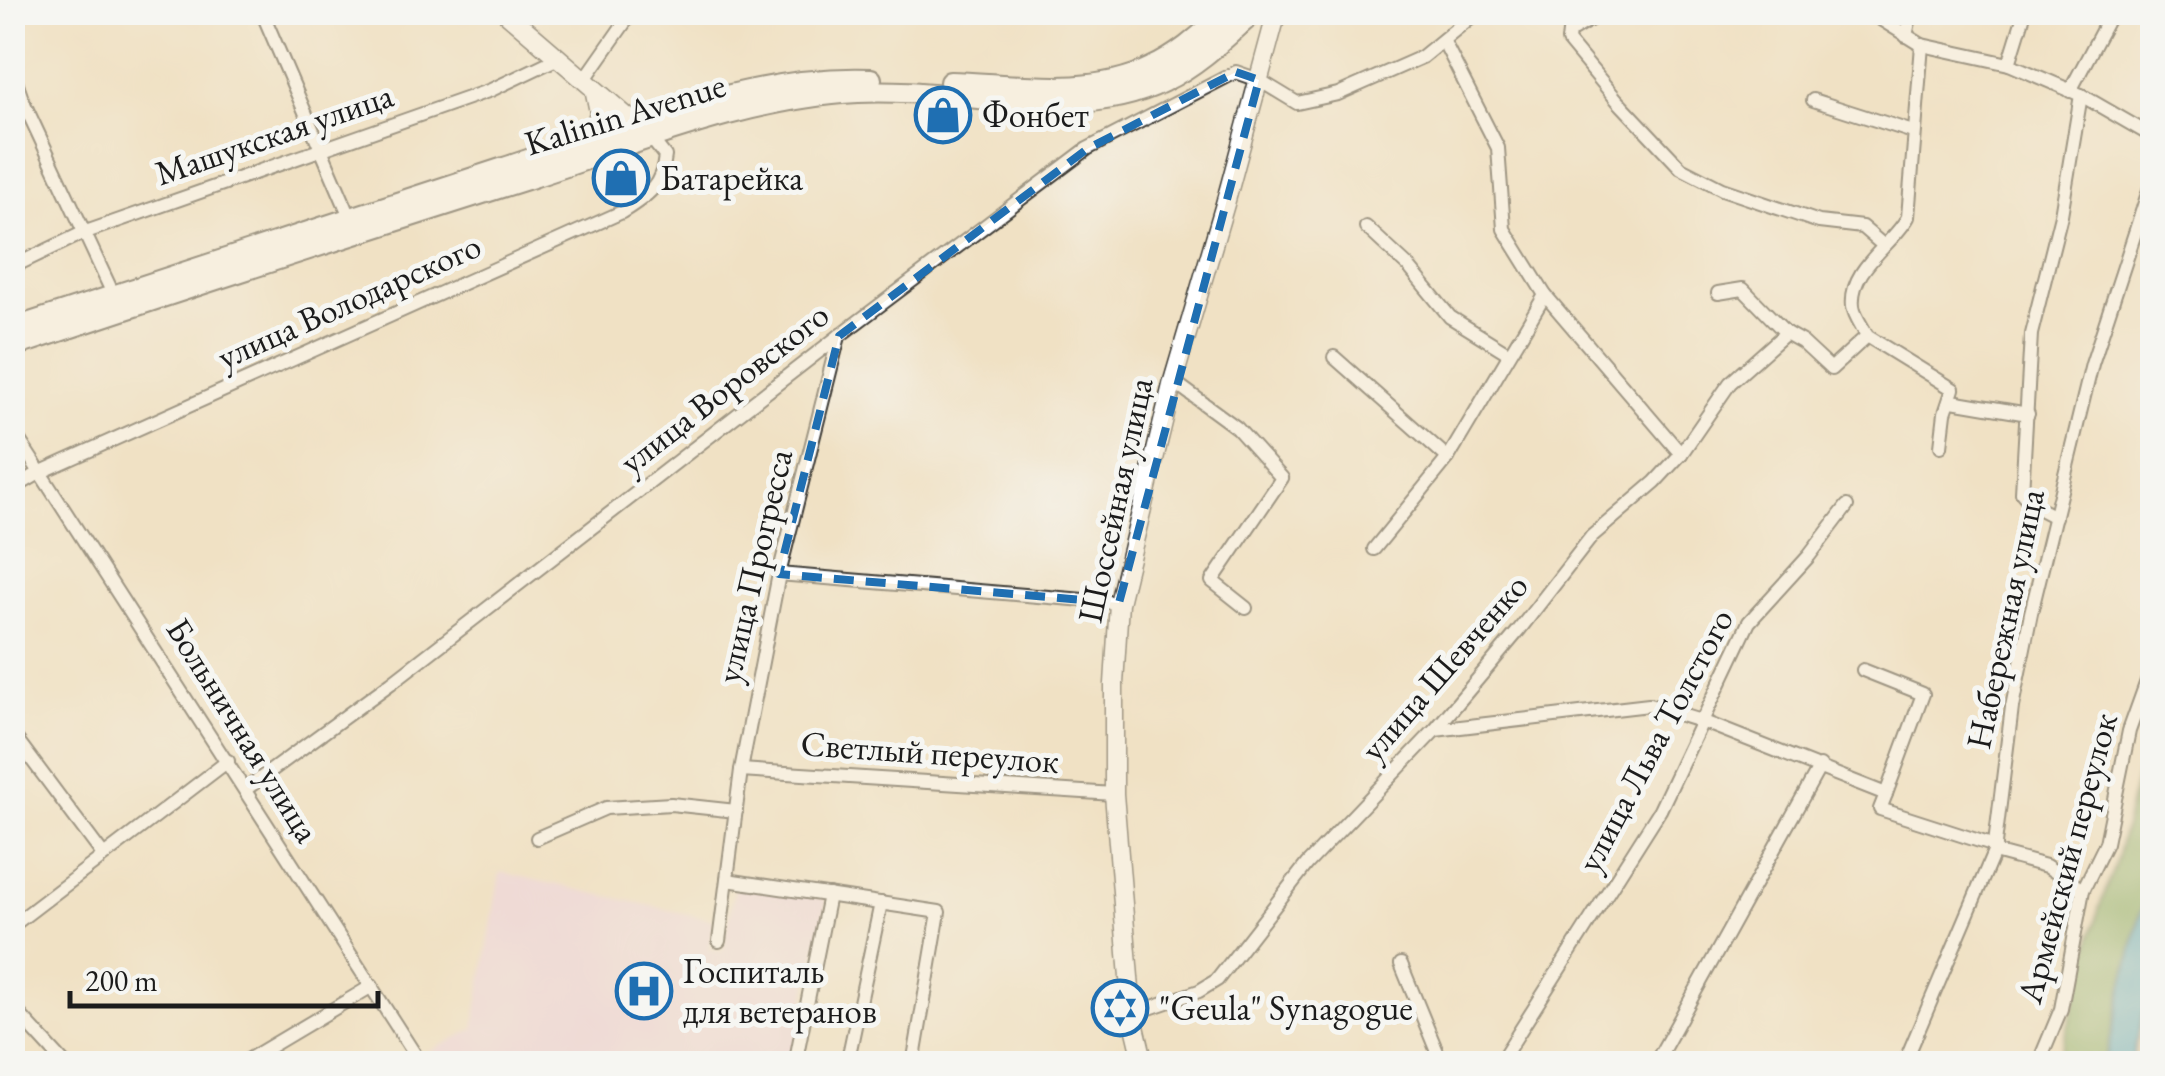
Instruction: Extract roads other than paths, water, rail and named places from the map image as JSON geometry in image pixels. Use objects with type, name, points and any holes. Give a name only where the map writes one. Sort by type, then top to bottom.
[{"type":"main road","points":[[504,12],[651,138]]},
{"type":"main road","name":"Kalinin Avenue","points":[[12,329],[634,124],[766,88],[856,78],[1102,84],[1162,63],[1229,22],[1254,12]]},
{"type":"main road","name":"Шоссейная улица","points":[[1144,1064],[1132,1014],[1114,794],[1119,603],[1173,381],[1276,12]]},
{"type":"main road","points":[[1229,22],[1255,27],[1269,47]]},
{"type":"main road","name":"Kalinin Avenue","points":[[12,347],[651,138],[763,106],[861,91],[1042,100],[1118,98],[1182,72],[1229,22]]},
{"type":"main road","points":[[589,88],[599,112],[592,140]]},
{"type":"street","points":[[262,12],[350,219]]},
{"type":"street","points":[[589,88],[632,12]]},
{"type":"street","points":[[1259,80],[1297,104],[1338,94],[1422,58],[1477,12]]},
{"type":"street","points":[[1604,12],[1569,32],[1568,41],[1681,168],[1722,190],[1819,222],[1862,228],[1884,246]]},
{"type":"street","points":[[1868,12],[1922,45],[2009,64],[2076,93],[2152,136]]},
{"type":"street","points":[[1906,36],[1910,12]]},
{"type":"street","points":[[2009,64],[2025,12]]},
{"type":"street","points":[[2055,517],[2032,505],[2022,493],[2031,334],[2061,214],[2076,93],[2112,12]]},
{"type":"street","points":[[1443,40],[1498,148],[1504,228],[1545,294],[1681,454]]},
{"type":"street","points":[[1922,45],[1908,217],[1902,229],[1872,258],[1856,288],[1853,307],[1868,336],[1953,389],[1941,446]]},
{"type":"street","name":"Машукская улица","points":[[12,267],[83,233],[491,90],[556,58]]},
{"type":"street","points":[[12,70],[114,296]]},
{"type":"street","name":"улица Воровского","points":[[246,789],[1087,150],[1236,72],[1259,80]]},
{"type":"street","points":[[1814,100],[1913,132]]},
{"type":"street","name":"улица Володарского","points":[[12,490],[41,472],[622,212],[644,198],[663,176],[665,156],[651,138]]},
{"type":"street","name":"Набережная улица","points":[[1904,1064],[1994,849],[2012,707],[2055,517],[2092,364],[2152,182]]},
{"type":"street","points":[[1366,227],[1409,267],[1450,317],[1508,353]]},
{"type":"street","points":[[1718,293],[1743,289],[1786,333],[1831,369],[1868,336]]},
{"type":"street","points":[[1374,550],[1448,458],[1545,294]]},
{"type":"street","name":"улица Шевченко","points":[[1132,1014],[1199,992],[1217,980],[1308,864],[1435,730],[1592,536],[1655,482],[1681,454],[1730,383],[1786,333]]},
{"type":"street","name":"улица Прогресса","points":[[719,941],[741,770],[779,574],[839,336]]},
{"type":"street","points":[[1334,357],[1448,458]]},
{"type":"street","points":[[1173,381],[1237,428],[1282,478],[1212,581],[1246,608]]},
{"type":"street","points":[[1952,401],[2028,414]]},
{"type":"street","name":"Больничная улица","points":[[12,429],[421,1064]]},
{"type":"street","name":"улица Льва Толстого","points":[[1499,1064],[1660,810],[1748,622],[1809,556],[1847,506]]},
{"type":"street","points":[[779,574],[1119,603]]},
{"type":"street","name":"Армейский переулок","points":[[2038,1064],[2061,1008],[2082,890],[2106,843],[2129,731],[2152,667]]},
{"type":"street","points":[[1863,670],[1922,694],[1880,809],[2046,866],[2082,890]]},
{"type":"street","points":[[1435,730],[1649,705],[1704,722],[1886,794]]},
{"type":"street","points":[[12,733],[103,855]]},
{"type":"street","points":[[12,926],[228,761]]},
{"type":"street","points":[[1654,1064],[1820,766]]},
{"type":"street","name":"Светлый переулок","points":[[741,770],[1114,794]]},
{"type":"street","points":[[537,838],[606,808],[671,804],[736,811]]},
{"type":"street","points":[[727,880],[939,912],[913,1064]]},
{"type":"street","points":[[795,1064],[829,896]]},
{"type":"street","points":[[847,1064],[880,904]]},
{"type":"street","points":[[1401,964],[1442,1064]]},
{"type":"street","points":[[240,1064],[372,986]]},
{"type":"street","points":[[12,1006],[65,1064]]},
{"type":"water","points":[[2152,875],[2152,977],[2132,1063],[2105,1063],[2139,919]]},
{"type":"place","name":"Фонбет","points":[[943,115]]},
{"type":"place","name":"Батарейка","points":[[621,178]]},
{"type":"place","name":"Госпиталь для ветеранов","points":[[644,991]]},
{"type":"place","name":"\"Geula\" Synagogue","points":[[1120,1008]]}]
